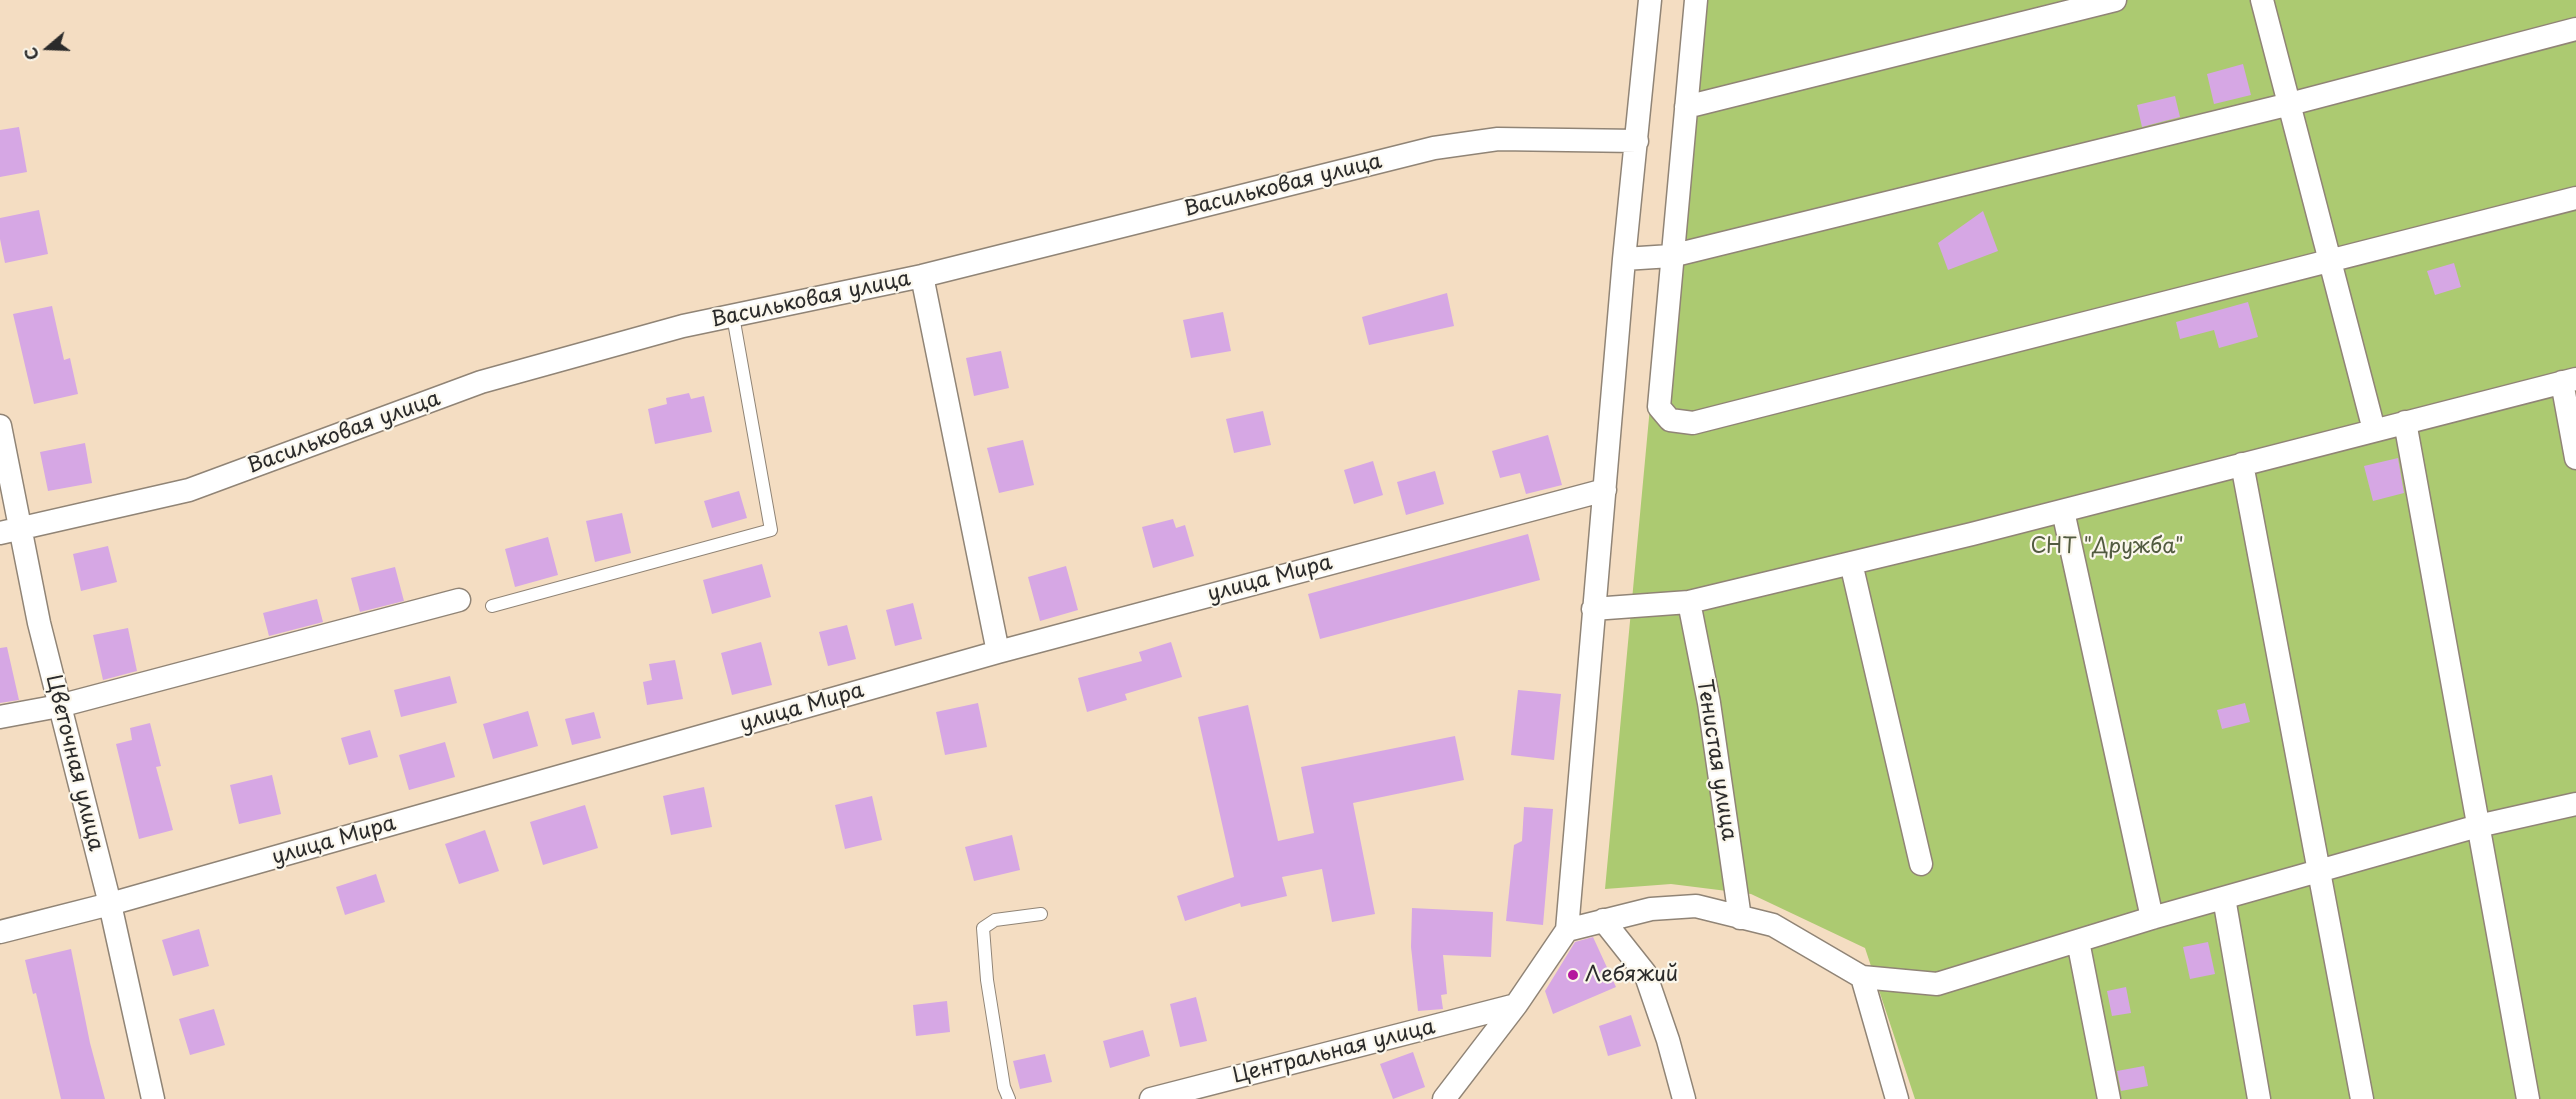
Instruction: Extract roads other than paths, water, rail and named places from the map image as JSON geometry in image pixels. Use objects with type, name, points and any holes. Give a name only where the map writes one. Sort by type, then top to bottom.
[{"type":"street","points":[[1444,1099],[1516,1005],[1567,930],[1624,259],[1650,0]]},
{"type":"street","points":[[1696,0],[1659,407],[1670,420],[1693,423],[2576,198]]},
{"type":"street","points":[[1686,107],[2115,0]]},
{"type":"street","points":[[2262,0],[2374,430]]},
{"type":"street","points":[[1624,259],[1671,256],[2290,104],[2576,29]]},
{"type":"street","name":"Васильковая улица","points":[[10,531],[189,490],[481,382],[683,326],[922,276],[1434,148],[1498,139],[1637,141]]},
{"type":"street","points":[[922,276],[998,652]]},
{"type":"street","points":[[1593,609],[1689,602],[2063,511],[2569,380],[2576,458]]},
{"type":"street","points":[[2405,422],[2528,1099]]},
{"type":"street","name":"Цветочная улица","points":[[0,426],[10,531],[39,624],[110,904],[153,1099]]},
{"type":"street","points":[[2242,464],[2362,1099]]},
{"type":"street","name":"улица Мира","points":[[0,932],[110,904],[998,652],[1605,490]]},
{"type":"street","points":[[2063,511],[2152,918]]},
{"type":"street","points":[[1851,563],[1921,864]]},
{"type":"street","points":[[0,717],[59,706],[459,600]]},
{"type":"street","name":"Тенистая улица","points":[[1689,602],[1709,703],[1740,918]]},
{"type":"street","points":[[1567,930],[1651,909],[1696,906],[1773,925],[1862,977],[1937,984],[2152,918],[2318,871],[2478,826],[2576,804]]},
{"type":"street","points":[[2224,898],[2259,1099]]},
{"type":"street","points":[[1603,920],[1645,973],[1668,1041],[1684,1099]]},
{"type":"street","points":[[2078,941],[2109,1099]]},
{"type":"street","points":[[1862,977],[1897,1099]]},
{"type":"street","name":"Центральная улица","points":[[1151,1099],[1516,1005]]},
{"type":"lane","points":[[492,606],[771,530],[733,316]]},
{"type":"lane","points":[[1009,1099],[1004,1087],[987,980],[983,928],[995,920],[1041,914]]},
{"type":"place","name":"Лебяжий","points":[[1573,975]]},
{"type":"park label","name":"СНТ \"Дружба\"","points":[[2107,547]]}]
